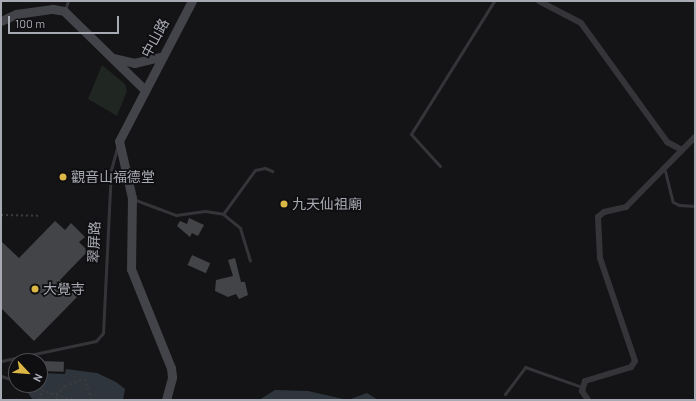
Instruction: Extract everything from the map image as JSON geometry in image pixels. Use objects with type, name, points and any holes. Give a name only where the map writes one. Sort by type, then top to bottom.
[{"type":"main road","name":"中山路","points":[[144,89],[160,57],[192,1]]},
{"type":"main road","points":[[1,21],[16,14],[53,9],[64,11],[144,89]]},
{"type":"main road","points":[[112,58],[134,63],[160,57]]},
{"type":"main road","name":"翠屏路","points":[[119,141],[144,89]]},
{"type":"main road","points":[[119,141],[132,198],[130,269],[171,368],[172,377],[166,400]]},
{"type":"street","points":[[539,1],[581,23],[667,142],[682,150]]},
{"type":"street","points":[[588,400],[582,387],[585,381],[631,367],[635,361],[600,258],[598,217],[626,207],[641,189],[665,171],[695,137]]},
{"type":"lane","points":[[64,11],[68,1]]},
{"type":"lane","points":[[440,166],[410,134],[494,1]]},
{"type":"lane","name":"翠屏路","points":[[1,361],[96,341],[103,333],[111,170],[119,141]]},
{"type":"lane","points":[[223,214],[255,170],[264,168],[272,170]]},
{"type":"lane","points":[[665,171],[673,202],[679,206],[695,206]]},
{"type":"lane","points":[[132,198],[176,215],[206,210],[223,214],[240,228],[250,261]]},
{"type":"lane","points":[[505,394],[525,367],[582,387]]},
{"type":"path","points":[[1,215],[40,216]]},
{"type":"path","points":[[56,395],[65,386],[85,379],[92,400]]},
{"type":"path","points":[[48,392],[73,400]]},
{"type":"path","points":[[56,395],[57,400]]},
{"type":"shaded area","points":[[102,65],[125,84],[127,91],[117,116],[88,99]]},
{"type":"shaded area","points":[[66,369],[97,373],[116,382],[125,389],[123,400],[33,400],[28,393],[48,393],[48,373],[65,374]]},
{"type":"shaded area","points":[[275,390],[308,391],[348,400],[259,400]]},
{"type":"shaded area","points":[[367,393],[378,400],[348,400]]},
{"type":"building","points":[[189,218],[204,225],[198,236],[192,233],[190,237],[177,226],[180,221],[187,224]]},
{"type":"building","name":"大覺寺","points":[[55,221],[65,230],[71,223],[85,237],[79,242],[88,251],[60,280],[77,297],[34,341],[1,308],[1,241],[19,258]]},
{"type":"building","points":[[192,255],[210,263],[206,273],[188,265]]},
{"type":"building","points":[[235,258],[241,282],[245,282],[248,295],[239,299],[236,294],[228,297],[215,291],[216,280],[233,276],[228,260]]},
{"type":"building","points":[[48,361],[64,362],[64,372],[48,371]]},
{"type":"place","name":"觀音山福德堂","points":[[63,177]]},
{"type":"place","name":"九天仙祖廟","points":[[284,204]]},
{"type":"place","name":"大覺寺","points":[[35,289]]}]
